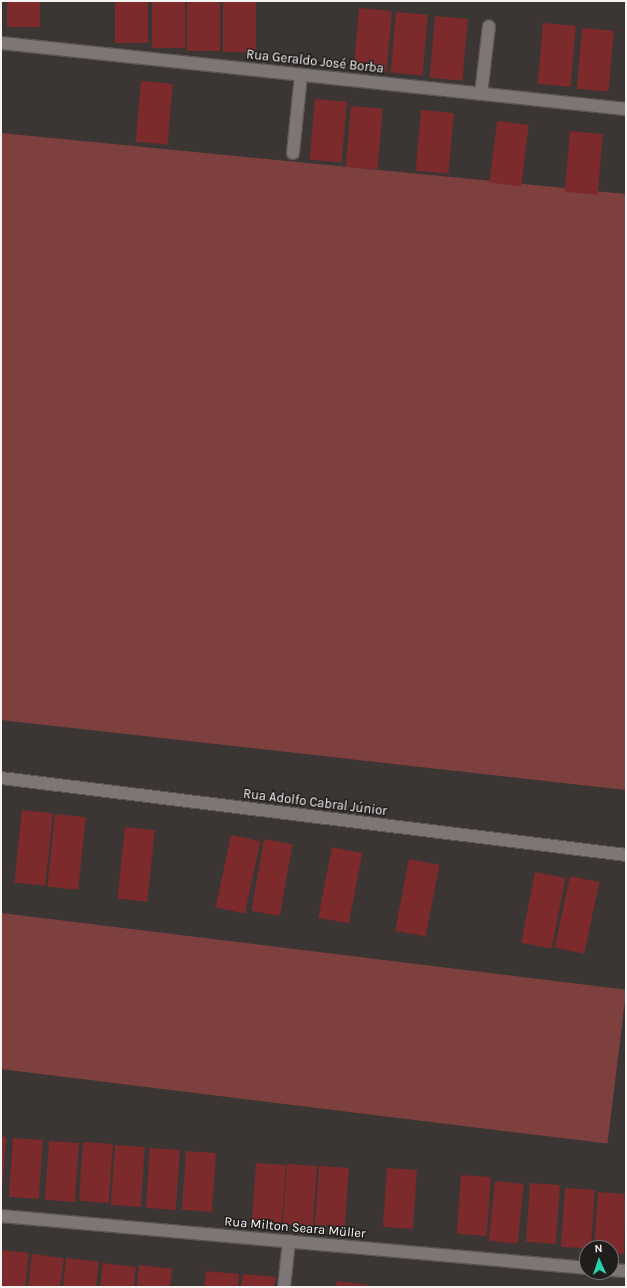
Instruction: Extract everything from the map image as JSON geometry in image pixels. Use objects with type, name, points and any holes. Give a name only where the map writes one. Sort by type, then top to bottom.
[{"type":"street","points":[[482,94],[489,26]]},
{"type":"street","name":"Rua Geraldo José Borba","points":[[1,43],[626,109]]},
{"type":"street","points":[[293,153],[301,75]]},
{"type":"street","name":"Rua Adolfo Cabral Júnior","points":[[1,778],[626,855]]},
{"type":"street","name":"Rua Milton Seara Müller","points":[[1,1216],[579,1267]]},
{"type":"street","points":[[284,1287],[289,1241]]},
{"type":"shaded area","points":[[1,133],[626,194],[626,790],[1,720]]},
{"type":"shaded area","points":[[1,913],[626,990],[607,1144],[1,1069]]},
{"type":"building","points":[[7,1],[40,1],[40,27],[7,27]]},
{"type":"building","points":[[115,1],[148,1],[148,43],[115,43]]},
{"type":"building","points":[[152,1],[185,1],[185,48],[152,48]]},
{"type":"building","points":[[187,1],[220,1],[220,51],[187,51]]},
{"type":"building","points":[[223,1],[256,1],[256,52],[223,52]]},
{"type":"building","points":[[359,8],[392,11],[387,72],[354,69]]},
{"type":"building","points":[[396,12],[428,15],[423,76],[391,73]]},
{"type":"building","points":[[435,16],[468,19],[462,81],[430,78]]},
{"type":"building","points":[[543,23],[576,26],[571,87],[538,84]]},
{"type":"building","points":[[582,28],[614,31],[609,92],[577,89]]},
{"type":"building","points":[[141,81],[173,84],[168,145],[136,142]]},
{"type":"building","points":[[315,99],[347,102],[342,163],[310,160]]},
{"type":"building","points":[[351,106],[383,109],[378,170],[346,167]]},
{"type":"building","points":[[421,110],[454,113],[449,174],[416,171]]},
{"type":"building","points":[[497,121],[529,125],[521,186],[489,183]]},
{"type":"building","points":[[570,131],[603,134],[598,195],[565,192]]},
{"type":"building","points":[[22,810],[53,813],[45,886],[14,883]]},
{"type":"building","points":[[55,814],[86,817],[78,890],[47,887]]},
{"type":"building","points":[[125,827],[155,830],[147,902],[117,899]]},
{"type":"building","points":[[231,835],[260,841],[245,914],[216,907]]},
{"type":"building","points":[[264,839],[293,844],[280,916],[251,911]]},
{"type":"building","points":[[332,847],[362,853],[349,924],[318,918]]},
{"type":"building","points":[[409,859],[439,865],[426,937],[395,931]]},
{"type":"building","points":[[535,872],[565,878],[552,949],[521,943]]},
{"type":"building","points":[[570,876],[599,882],[584,954],[555,947]]},
{"type":"building","points":[[1,1137],[6,1137],[2,1189],[1,1189]]},
{"type":"building","points":[[13,1138],[43,1140],[39,1199],[9,1197]]},
{"type":"building","points":[[49,1141],[79,1143],[75,1202],[45,1200]]},
{"type":"building","points":[[83,1142],[113,1144],[109,1203],[79,1201]]},
{"type":"building","points":[[115,1145],[145,1147],[141,1207],[111,1205]]},
{"type":"building","points":[[150,1148],[180,1150],[176,1210],[146,1208]]},
{"type":"building","points":[[186,1151],[216,1153],[212,1212],[182,1210]]},
{"type":"building","points":[[256,1163],[286,1165],[282,1224],[252,1222]]},
{"type":"building","points":[[287,1164],[317,1166],[313,1226],[283,1224]]},
{"type":"building","points":[[319,1166],[349,1168],[345,1227],[315,1225]]},
{"type":"building","points":[[387,1168],[417,1170],[413,1229],[383,1227]]},
{"type":"building","points":[[461,1175],[491,1177],[487,1236],[457,1234]]},
{"type":"building","points":[[495,1181],[524,1184],[518,1244],[489,1241]]},
{"type":"building","points":[[530,1183],[560,1185],[556,1244],[526,1242]]},
{"type":"building","points":[[565,1188],[595,1190],[591,1240],[579,1240],[579,1248],[561,1247]]},
{"type":"building","points":[[598,1192],[626,1194],[624,1254],[619,1254],[619,1240],[595,1240]]},
{"type":"building","points":[[1,1250],[29,1253],[25,1287],[1,1287]]},
{"type":"building","points":[[32,1254],[64,1258],[60,1287],[28,1287]]},
{"type":"building","points":[[66,1258],[99,1262],[96,1287],[63,1287]]},
{"type":"building","points":[[103,1263],[136,1267],[134,1287],[100,1287]]},
{"type":"building","points":[[139,1265],[172,1269],[170,1287],[137,1287]]},
{"type":"building","points":[[206,1271],[239,1274],[238,1287],[204,1287]]},
{"type":"building","points":[[243,1274],[276,1277],[274,1287],[241,1287]]},
{"type":"building","points":[[337,1281],[369,1285],[369,1287],[336,1287]]}]
